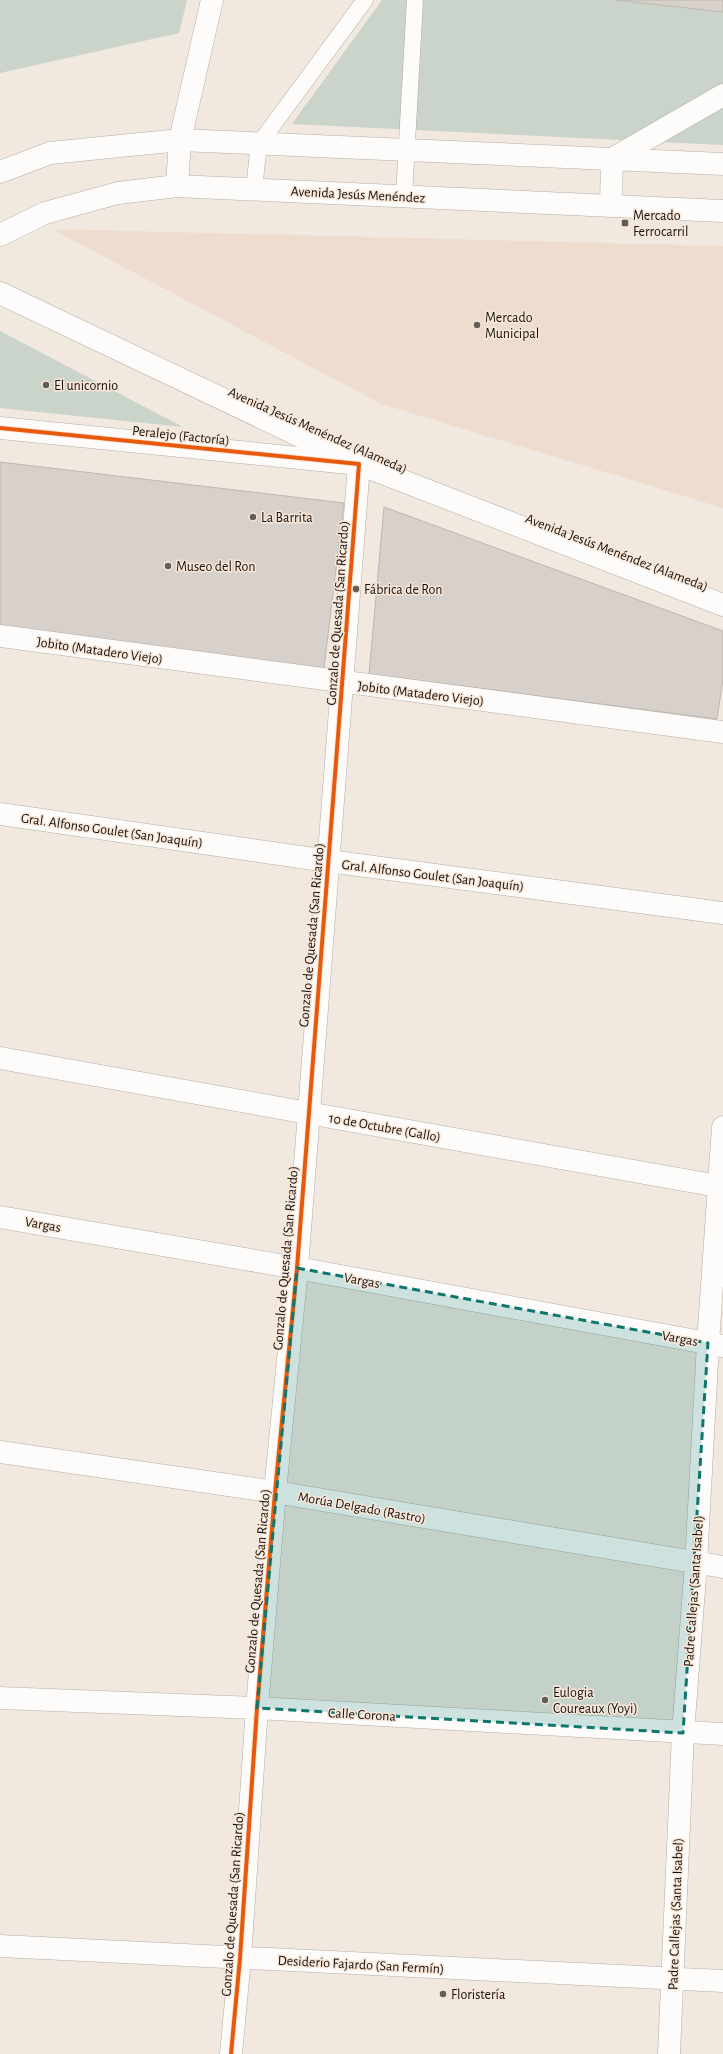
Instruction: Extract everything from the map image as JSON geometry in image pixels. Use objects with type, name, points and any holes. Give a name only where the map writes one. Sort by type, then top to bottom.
[{"type":"street","points":[[177,186],[180,140],[212,0]]},
{"type":"street","points":[[612,159],[723,95]]},
{"type":"street","points":[[0,172],[50,153],[180,140],[723,164]]},
{"type":"street","points":[[611,205],[612,159]]},
{"type":"street","name":"Avenida Jesús Menéndez","points":[[0,235],[45,213],[111,195],[177,186],[723,211]]},
{"type":"street","name":"Avenida Jesús Menéndez (Alameda)","points":[[0,294],[359,464],[723,605]]},
{"type":"street","name":"Peralejo (Factoría)","points":[[0,428],[359,464]]},
{"type":"street","name":"Gonzalo de Quesada (San Ricardo)","points":[[231,2054],[240,1958],[257,1708],[275,1492],[297,1268],[359,464]]},
{"type":"street","name":"Jobito (Matadero Viejo)","points":[[0,636],[343,683],[723,732]]},
{"type":"street","name":"Gral. Alfonso Goulet (San Joaquín)","points":[[0,814],[328,862],[723,913]]},
{"type":"street","name":"10 de Octubre (Gallo)","points":[[0,1058],[308,1114],[721,1186]]},
{"type":"street","name":"Padre Callejas (Santa Isabel)","points":[[669,2054],[683,1733],[715,1344],[723,1127]]},
{"type":"street","name":"Vargas","points":[[0,1216],[715,1344]]},
{"type":"street","name":"Morúa Delgado (Rastro)","points":[[0,1452],[275,1492],[723,1567]]},
{"type":"street","name":"Calle Corona","points":[[0,1698],[257,1708],[683,1733],[723,1734]]},
{"type":"street","name":"Desiderio Fajardo (San Fermín)","points":[[0,1946],[723,1981]]},
{"type":"lane","points":[[254,189],[259,144],[365,0]]},
{"type":"lane","points":[[404,196],[415,0]]},
{"type":"highlighted area","points":[[297,1268],[708,1343],[683,1733],[257,1708]]},
{"type":"shaded area","points":[[0,0],[187,0],[179,33],[0,73]]},
{"type":"shaded area","points":[[382,0],[616,0],[723,12],[723,145],[292,124]]},
{"type":"shaded area","name":"Mercado Municipal","points":[[52,229],[723,246],[723,508],[381,404]]},
{"type":"shaded area","points":[[0,331],[183,427],[0,408]]},
{"type":"building","points":[[616,0],[723,0],[723,12]]},
{"type":"building","name":"Museo del Ron","points":[[0,462],[344,503],[324,668],[0,629]]},
{"type":"building","points":[[384,507],[723,631],[723,679],[717,719],[369,674]]},
{"type":"cycle path","points":[[0,428],[359,464],[297,1268],[275,1492],[257,1708],[240,1958],[231,2054]]},
{"type":"place","name":"Mercado Ferrocarril","points":[[625,223]]},
{"type":"place","name":"Mercado Municipal","points":[[477,325]]},
{"type":"place","name":"El unicornio","points":[[46,385]]},
{"type":"place","name":"La Barrita","points":[[253,517]]},
{"type":"place","name":"Museo del Ron","points":[[168,566]]},
{"type":"place","name":"Fábrica de Ron","points":[[356,589]]},
{"type":"place","name":"Eulogia Coureaux (Yoyi)","points":[[545,1700]]},
{"type":"place","name":"Floristería","points":[[443,1994]]}]
